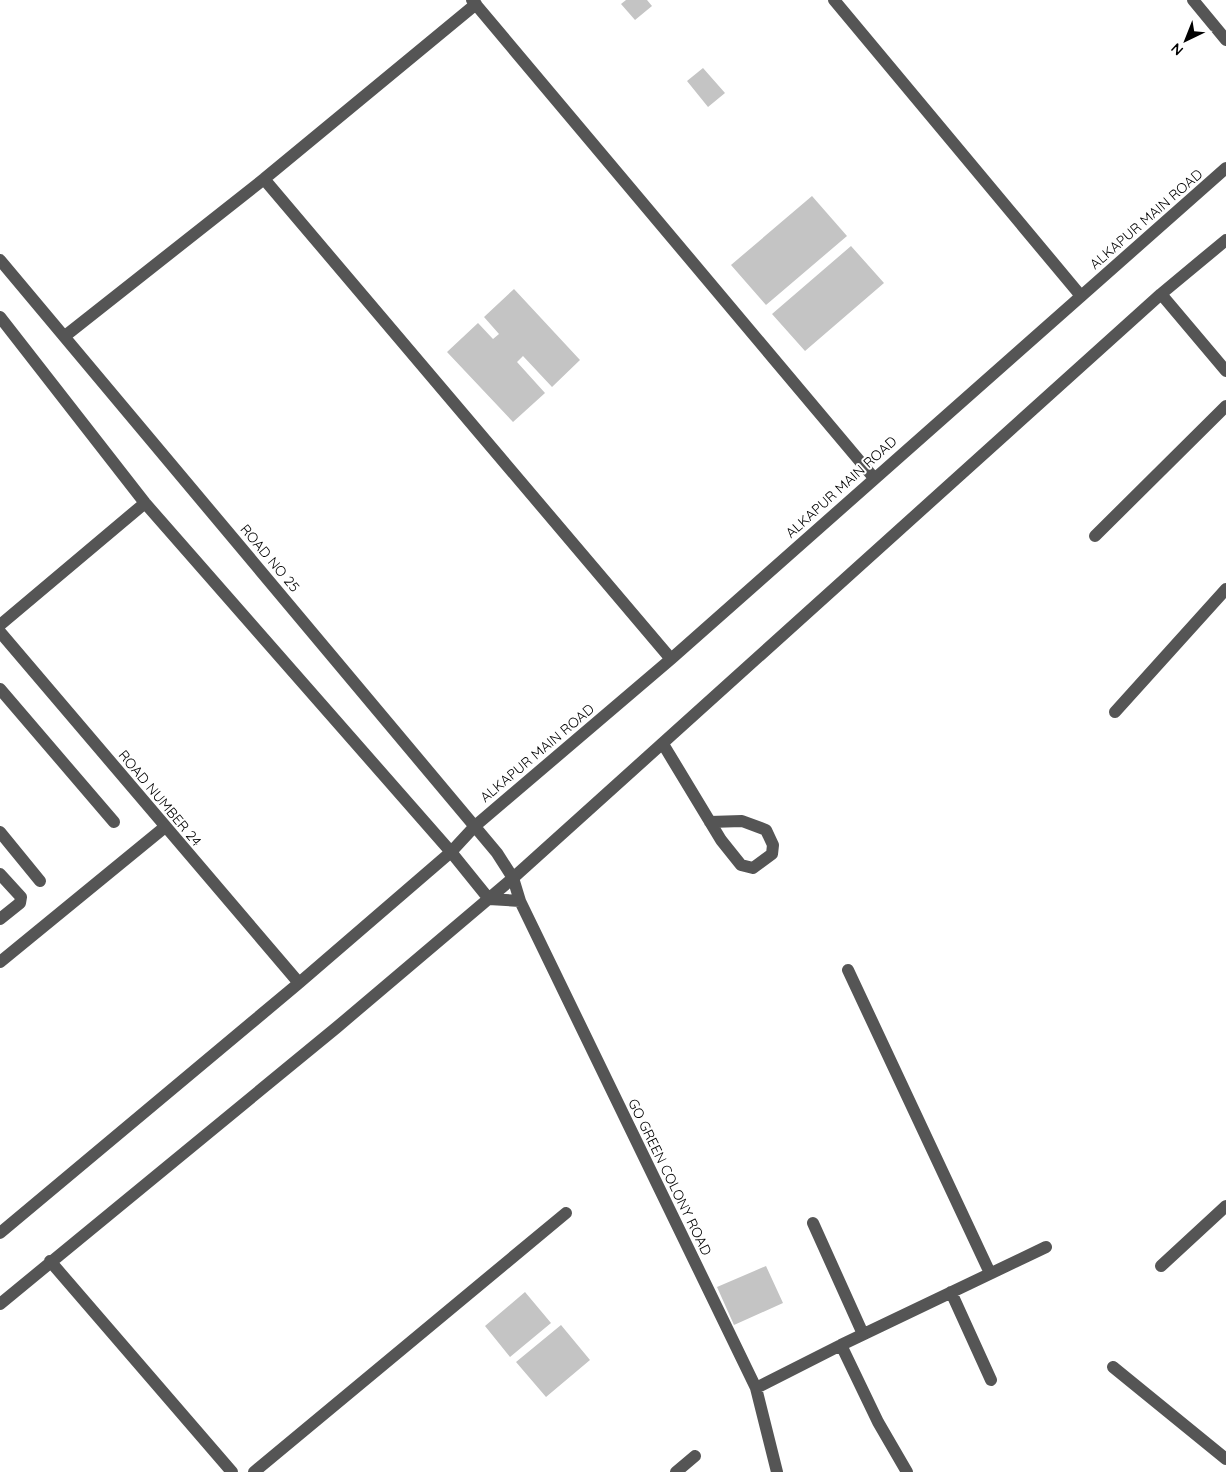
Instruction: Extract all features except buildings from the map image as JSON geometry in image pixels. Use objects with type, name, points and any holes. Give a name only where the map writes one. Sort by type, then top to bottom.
[{"type":"street","points":[[834,0],[1081,296]]},
{"type":"street","points":[[1192,0],[1226,40]]},
{"type":"street","points":[[65,336],[264,179],[474,2],[874,478]]},
{"type":"street","name":"ALKAPUR MAIN ROAD","points":[[0,1233],[451,852],[475,826],[671,659],[1226,168]]},
{"type":"street","points":[[264,179],[671,659]]},
{"type":"street","points":[[0,1304],[336,1028],[489,899],[1161,294],[1226,240]]},
{"type":"street","name":"ROAD NO 25","points":[[0,260],[475,826],[497,853],[512,878]]},
{"type":"street","points":[[1161,294],[1226,370]]},
{"type":"street","points":[[0,317],[144,503],[451,852],[489,899],[520,901]]},
{"type":"street","points":[[1095,536],[1226,406]]},
{"type":"street","points":[[0,625],[144,503]]},
{"type":"street","points":[[1115,712],[1226,589]]},
{"type":"street","name":"ROAD NUMBER 24","points":[[0,632],[298,983]]},
{"type":"street","points":[[0,689],[114,822]]},
{"type":"street","points":[[663,744],[710,822],[721,840],[741,865],[754,868],[772,854],[773,845],[766,830],[742,821],[710,822]]},
{"type":"street","points":[[0,962],[165,827]]},
{"type":"street","points":[[0,832],[40,881]]},
{"type":"street","points":[[0,874],[21,897],[20,903],[0,919]]},
{"type":"street","name":"GO GREEN COLONY ROAD","points":[[512,878],[520,901],[756,1388],[777,1472]]},
{"type":"street","points":[[848,970],[990,1273]]},
{"type":"street","points":[[1161,1266],[1226,1206]]},
{"type":"street","points":[[254,1472],[566,1213]]},
{"type":"street","points":[[813,1223],[863,1334]]},
{"type":"street","points":[[756,1388],[863,1334],[1046,1247]]},
{"type":"street","points":[[50,1261],[232,1472]]},
{"type":"street","points":[[951,1292],[991,1380]]},
{"type":"street","points":[[841,1345],[878,1422],[907,1472]]},
{"type":"street","points":[[1113,1368],[1226,1459]]},
{"type":"street","points":[[676,1472],[695,1456]]}]
